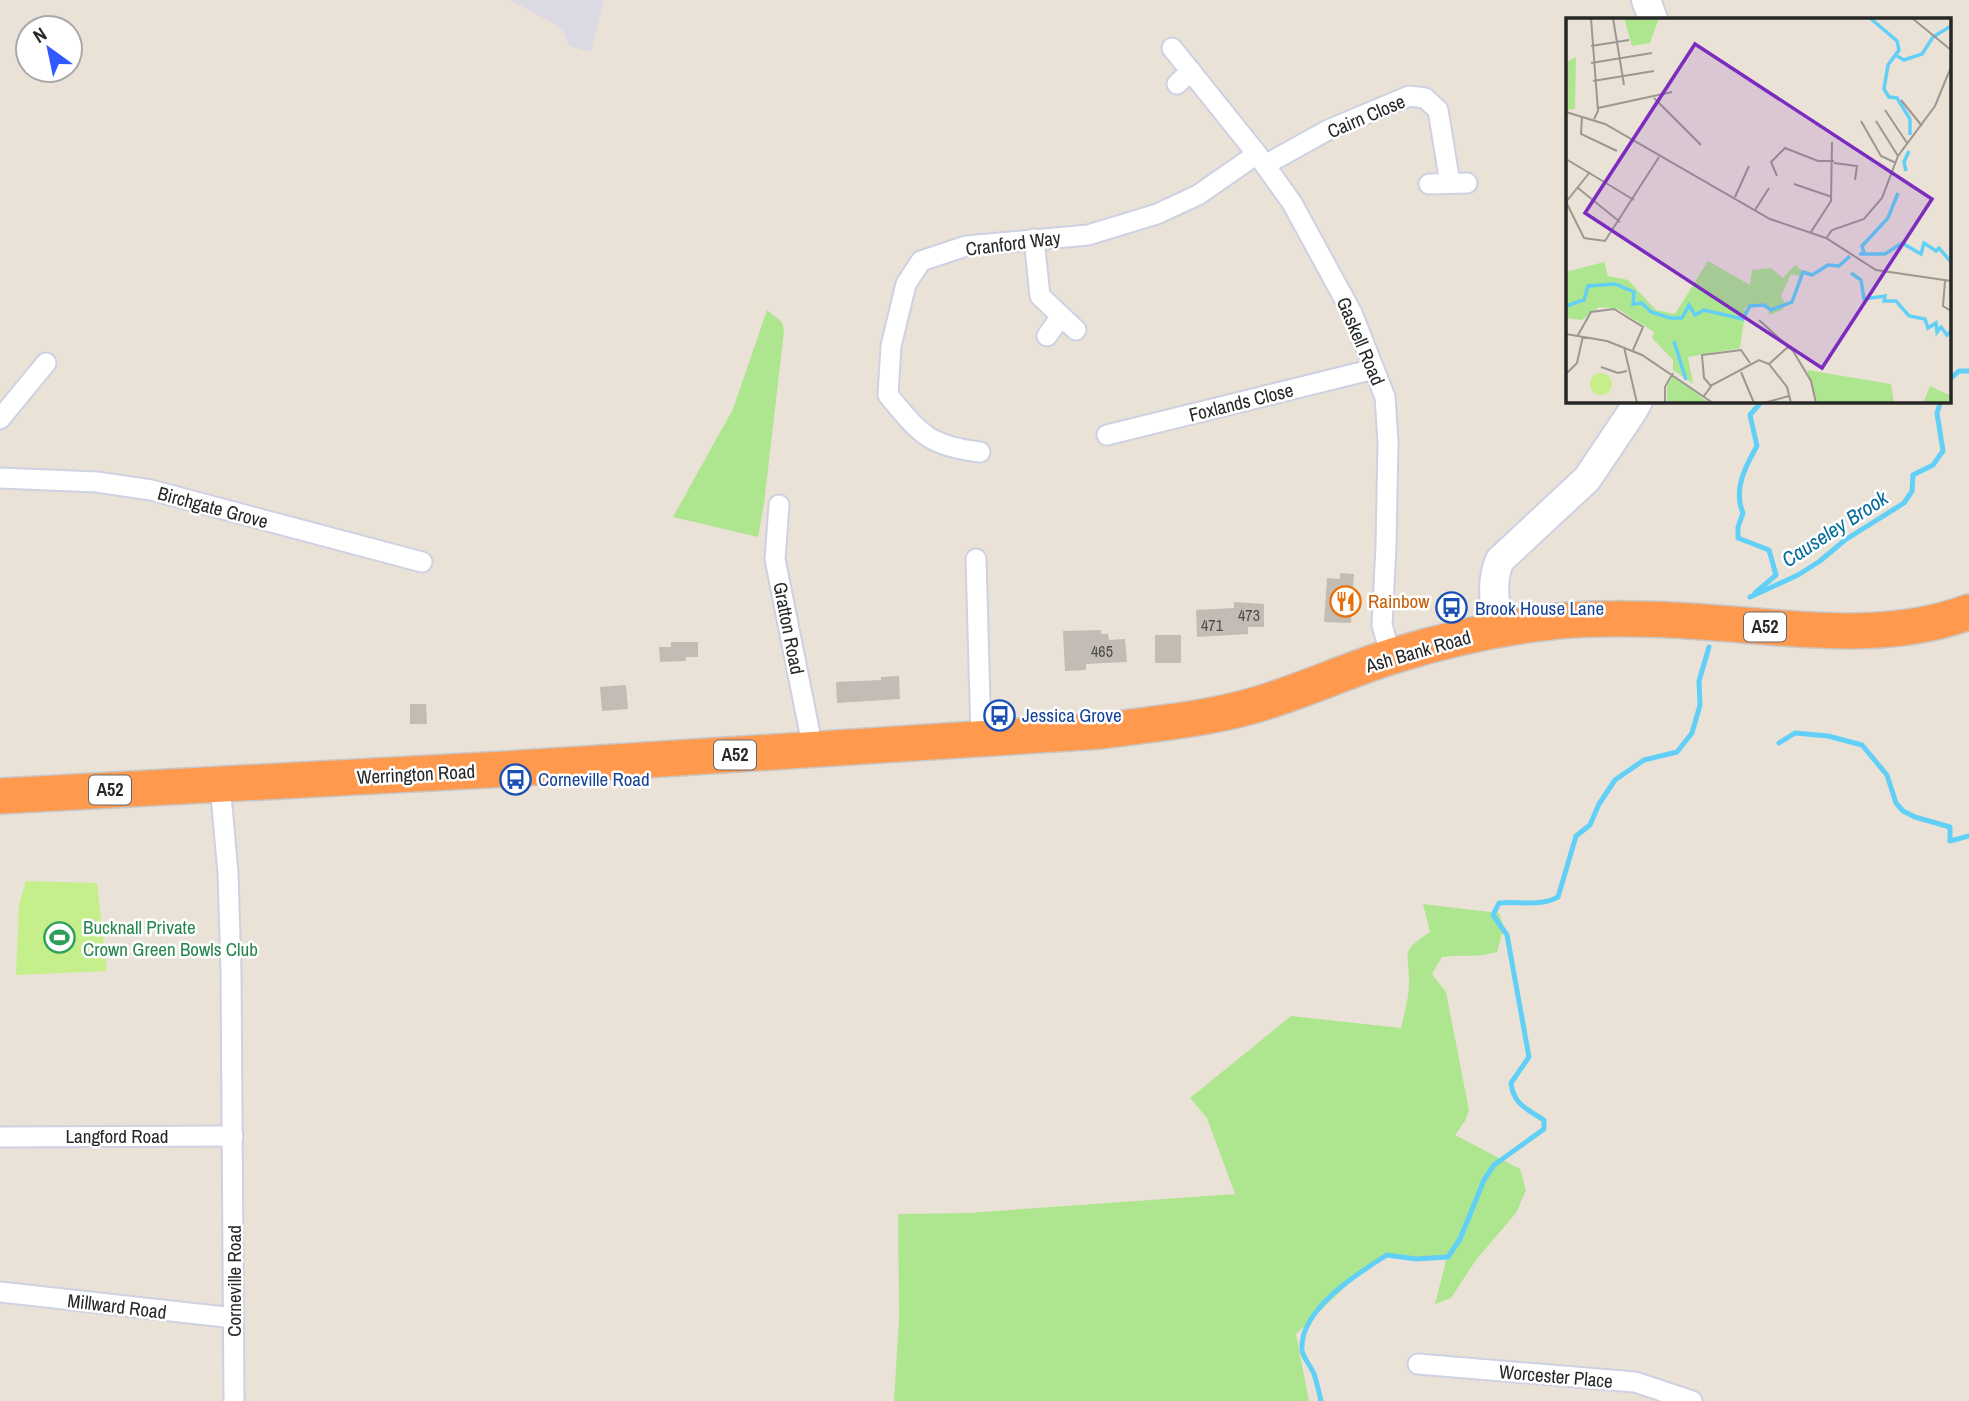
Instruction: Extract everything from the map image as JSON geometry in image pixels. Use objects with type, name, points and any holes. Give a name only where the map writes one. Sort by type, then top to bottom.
[{"type":"highway","name":"Ash Bank Road","points":[[1249,707],[1391,656],[1499,629],[1615,617],[1801,630],[1870,631],[1914,626],[1969,612]]},
{"type":"highway","name":"Werrington Road","points":[[0,796],[1102,732],[1187,720],[1249,707]]},
{"type":"street","points":[[1646,0],[1653,18]]},
{"type":"street","name":"Gaskell Road","points":[[1172,48],[1184,77],[1261,159],[1292,203],[1348,304],[1385,397],[1388,442],[1382,625],[1391,656]]},
{"type":"street","name":"Cairn Close","points":[[1261,159],[1409,96],[1425,98],[1438,110],[1458,183],[1429,184]]},
{"type":"street","name":"Cranford Way","points":[[980,452],[955,449],[928,440],[888,396],[891,346],[905,284],[921,261],[966,246],[1088,235],[1157,214],[1198,195],[1261,159]]},
{"type":"street","points":[[1034,239],[1040,296],[1068,323],[1047,336]]},
{"type":"street","points":[[0,419],[46,363]]},
{"type":"street","name":"Foxlands Close","points":[[1107,435],[1374,369]]},
{"type":"street","points":[[1499,629],[1494,586],[1495,572],[1500,560],[1587,478],[1637,402]]},
{"type":"street","name":"Birchgate Grove","points":[[0,478],[97,482],[151,490],[422,562]]},
{"type":"street","name":"Gratton Road","points":[[779,505],[775,559],[813,749]]},
{"type":"street","points":[[976,559],[981,738]]},
{"type":"street","name":"Corneville Road","points":[[220,784],[228,885],[234,1401]]},
{"type":"street","name":"Langford Road","points":[[0,1136],[233,1136]]},
{"type":"street","name":"Millward Road","points":[[0,1292],[234,1318]]},
{"type":"street","name":"Worcester Place","points":[[1418,1364],[1635,1382],[1692,1401]]},
{"type":"shaded area","points":[[510,0],[604,0],[591,52],[569,46],[558,26]]},
{"type":"green space","points":[[767,310],[782,322],[784,331],[758,537],[673,517],[733,409]]},
{"type":"green space","name":"Bucknall Private Crown Green Bowls Club","points":[[26,881],[97,883],[107,971],[16,975],[19,905]]},
{"type":"green space","points":[[1423,904],[1499,913],[1504,927],[1497,952],[1442,957],[1432,974],[1446,992],[1469,1110],[1455,1135],[1520,1169],[1526,1190],[1516,1213],[1476,1260],[1451,1298],[1435,1304],[1447,1257],[1416,1259],[1387,1255],[1364,1269],[1296,1334],[1309,1401],[894,1401],[899,1319],[898,1214],[968,1213],[1235,1194],[1207,1118],[1190,1098],[1291,1016],[1401,1028],[1409,989],[1408,953],[1414,944],[1430,932]]},
{"type":"building","points":[[1340,573],[1354,574],[1351,623],[1324,622],[1327,578],[1340,579]]},
{"type":"building","points":[[1234,602],[1264,604],[1264,627],[1248,627],[1248,634],[1197,637],[1196,610],[1234,608]]},
{"type":"building","points":[[1101,630],[1101,634],[1108,634],[1109,640],[1125,639],[1127,662],[1086,664],[1086,670],[1065,671],[1063,631]]},
{"type":"building","points":[[1155,635],[1181,635],[1181,663],[1155,663]]},
{"type":"building","points":[[671,642],[698,642],[698,657],[686,657],[686,661],[660,662],[659,647],[671,647]]},
{"type":"building","points":[[899,676],[900,699],[837,703],[836,682],[881,680],[881,677]]},
{"type":"building","points":[[626,685],[628,709],[602,711],[600,687]]},
{"type":"building","points":[[410,704],[426,704],[427,724],[410,724]]},
{"type":"waterway","name":"Causeley Brook","points":[[1952,377],[1959,371],[1969,371]]},
{"type":"waterway","points":[[1755,593],[1776,575],[1769,550],[1738,538],[1738,527],[1743,513],[1740,487],[1757,446],[1750,415],[1761,402]]},
{"type":"waterway","name":"Causeley Brook","points":[[1750,597],[1798,575],[1845,540],[1904,503],[1912,491],[1913,475],[1933,465],[1943,451],[1937,413],[1941,402]]},
{"type":"waterway","name":"Causeley Brook","points":[[1321,1401],[1314,1374],[1302,1350],[1304,1335],[1320,1307],[1347,1282],[1387,1255],[1416,1259],[1448,1257],[1460,1239],[1484,1180],[1494,1165],[1544,1129],[1544,1120],[1522,1106],[1512,1090],[1511,1083],[1529,1057],[1507,935],[1493,915],[1499,903],[1537,903],[1558,897],[1576,836],[1590,825],[1599,804],[1615,780],[1644,760],[1677,752],[1692,733],[1700,705],[1699,681],[1709,647]]},
{"type":"waterway","points":[[1779,743],[1795,733],[1828,736],[1862,745],[1887,775],[1896,803],[1903,811],[1950,827],[1950,841],[1969,836]]},
{"type":"place","name":"Rainbow","points":[[1345,601]]},
{"type":"place","name":"Brook House Lane","points":[[1452,608]]},
{"type":"place","name":"Jessica Grove","points":[[999,715]]},
{"type":"place","name":"Corneville Road","points":[[515,779]]},
{"type":"place","name":"Bucknall Private Crown Green Bowls Club","points":[[60,938]]}]
